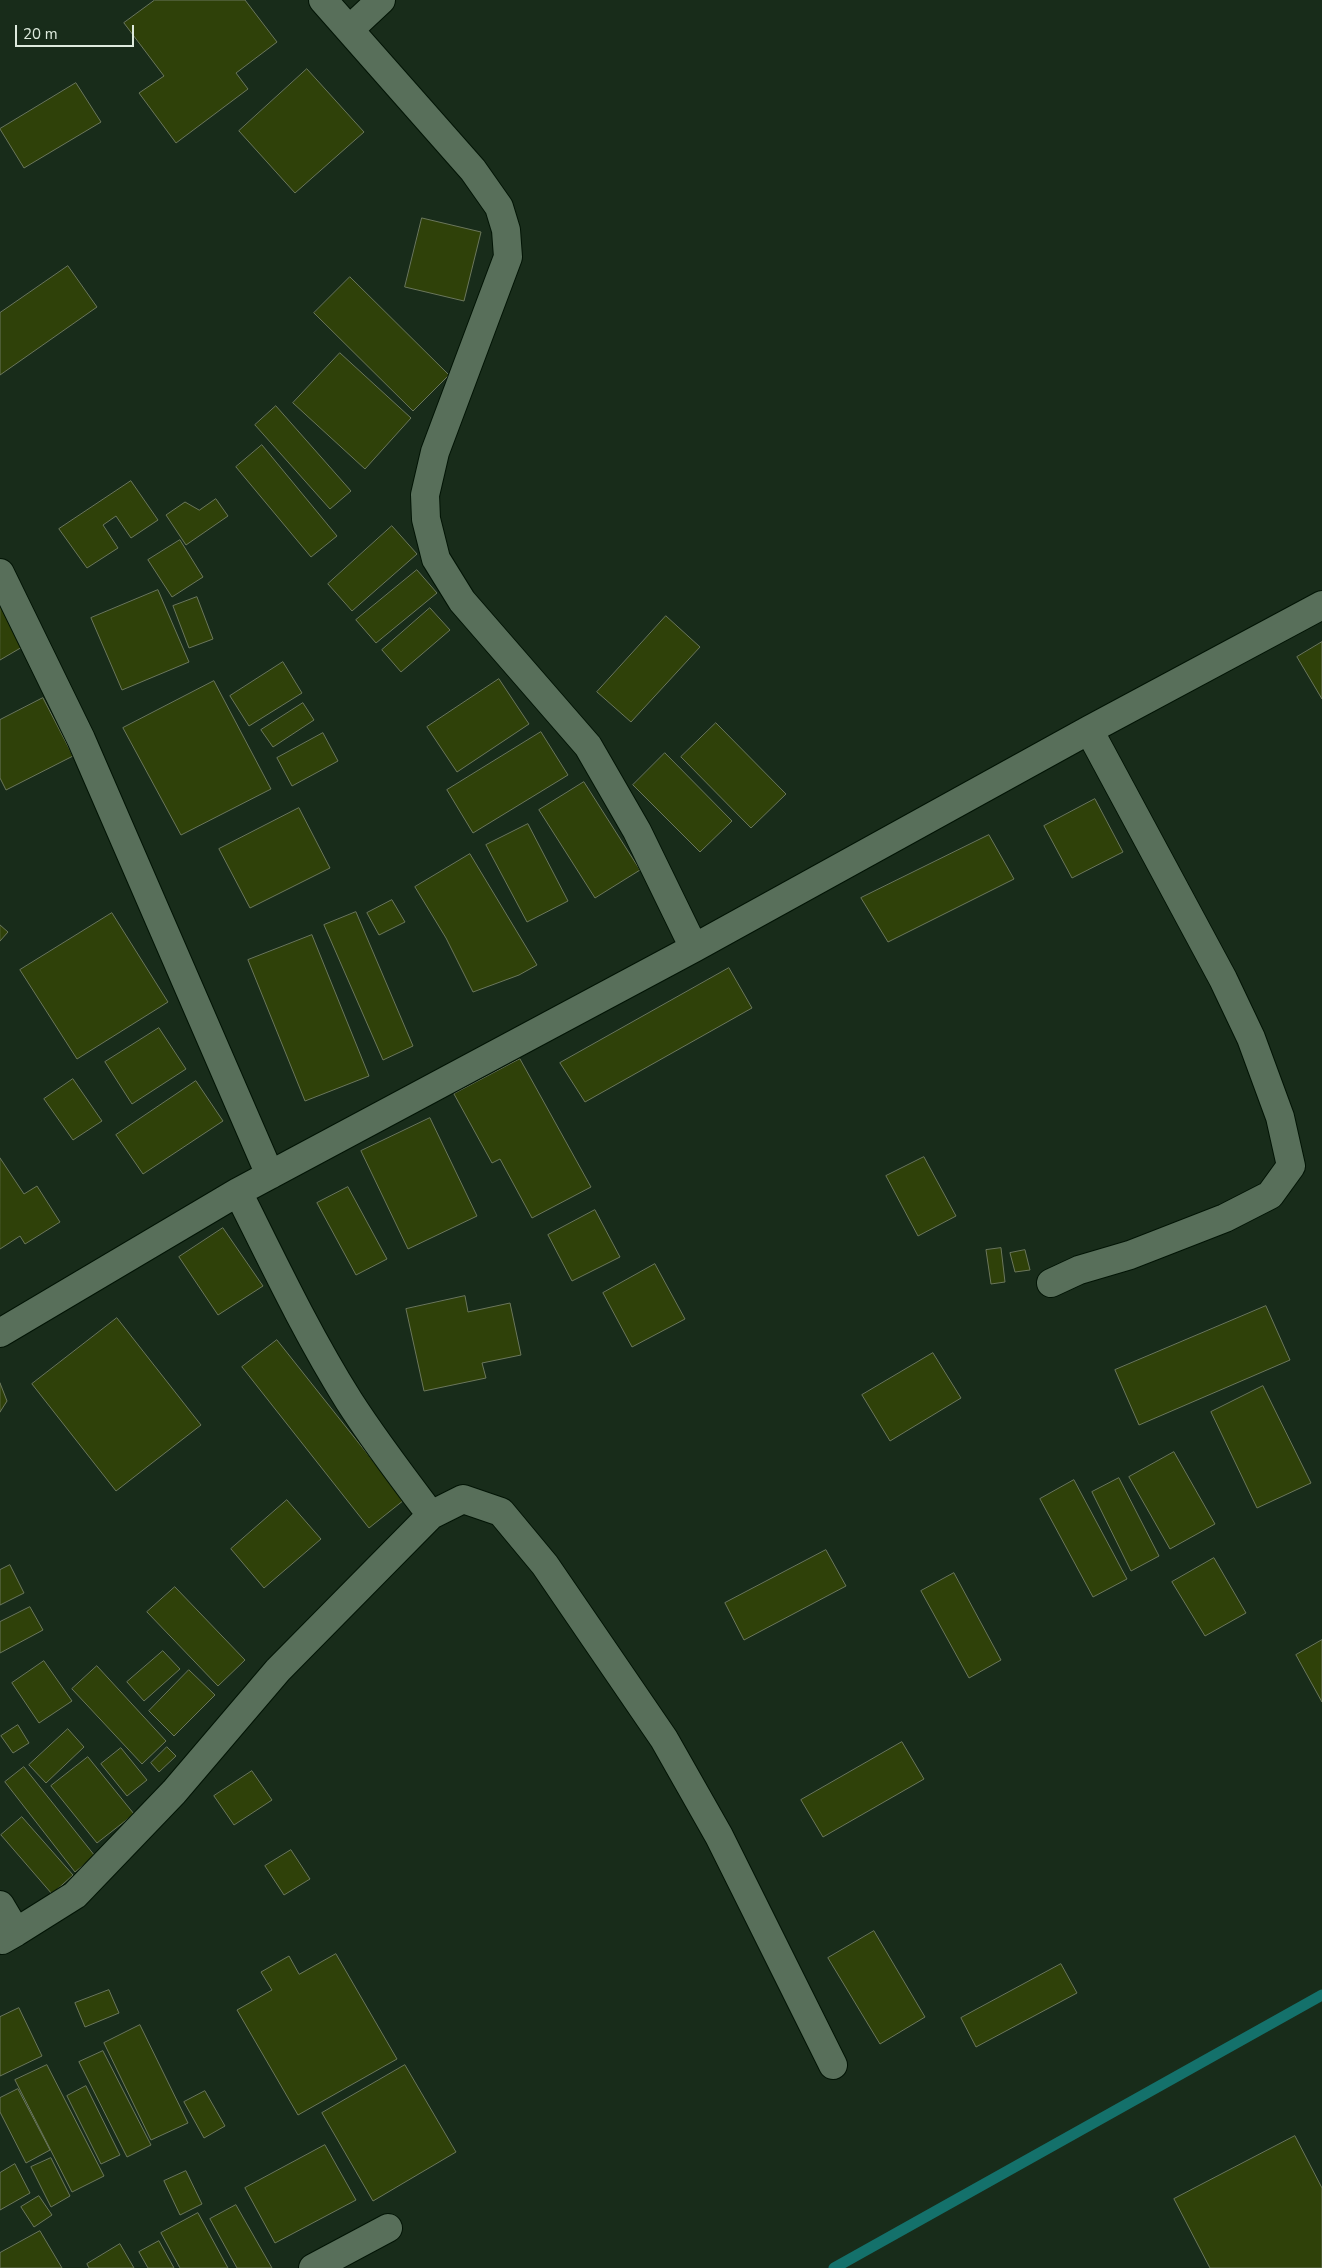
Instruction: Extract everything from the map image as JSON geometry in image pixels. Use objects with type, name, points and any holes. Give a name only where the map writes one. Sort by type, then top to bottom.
[{"type":"street","points":[[323,0],[473,170],[499,207],[506,230],[508,257],[435,452],[425,494],[426,519],[436,559],[462,601],[588,746],[637,830],[694,948]]},
{"type":"street","points":[[350,29],[381,0]]},
{"type":"street","points":[[0,572],[81,739],[270,1175]]},
{"type":"street","points":[[0,1333],[238,1192],[694,948],[1089,730],[1322,605]]},
{"type":"street","points":[[1051,1284],[1079,1270],[1130,1254],[1225,1218],[1270,1195],[1291,1166],[1280,1117],[1247,1029],[1219,970],[1089,730]]},
{"type":"street","points":[[238,1192],[296,1308],[348,1400],[431,1515]]},
{"type":"street","points":[[0,1905],[8,1937],[75,1895],[174,1792],[278,1670],[431,1515],[463,1499],[501,1512],[545,1564],[664,1739],[719,1836],[833,2065]]},
{"type":"street","points":[[313,2268],[388,2228]]},
{"type":"building","points":[[155,0],[245,0],[277,42],[236,73],[248,89],[176,143],[139,93],[164,76],[124,23]]},
{"type":"building","points":[[307,69],[364,132],[295,193],[239,131]]},
{"type":"building","points":[[76,83],[101,122],[24,168],[0,129]]},
{"type":"building","points":[[422,218],[481,232],[464,301],[405,287]]},
{"type":"building","points":[[68,266],[97,307],[0,375],[0,313]]},
{"type":"building","points":[[350,277],[449,375],[413,411],[314,313]]},
{"type":"building","points":[[340,353],[411,418],[365,469],[293,403]]},
{"type":"building","points":[[276,406],[351,491],[330,509],[255,425]]},
{"type":"building","points":[[262,445],[337,536],[311,557],[236,467]]},
{"type":"building","points":[[131,481],[158,520],[131,538],[116,516],[103,525],[118,548],[87,568],[59,529]]},
{"type":"building","points":[[216,499],[228,516],[186,545],[166,515],[185,502],[199,510]]},
{"type":"building","points":[[392,526],[417,554],[352,611],[328,584]]},
{"type":"building","points":[[180,540],[203,577],[172,597],[148,560]]},
{"type":"building","points":[[417,570],[437,593],[376,643],[356,620]]},
{"type":"building","points":[[158,590],[189,662],[122,690],[91,618]]},
{"type":"building","points":[[197,597],[213,639],[189,648],[173,606]]},
{"type":"building","points":[[0,601],[29,643],[0,660]]},
{"type":"building","points":[[430,608],[450,630],[401,672],[382,650]]},
{"type":"building","points":[[666,616],[700,647],[631,722],[597,692]]},
{"type":"building","points":[[1322,642],[1322,699],[1297,657]]},
{"type":"building","points":[[283,662],[302,693],[249,726],[230,696]]},
{"type":"building","points":[[499,679],[529,724],[457,772],[427,727]]},
{"type":"building","points":[[214,681],[271,789],[181,835],[123,728]]},
{"type":"building","points":[[43,698],[73,756],[6,790],[0,778],[0,720]]},
{"type":"building","points":[[303,703],[314,720],[273,747],[261,730]]},
{"type":"building","points":[[716,723],[786,794],[751,828],[681,757]]},
{"type":"building","points":[[541,732],[568,775],[473,833],[447,790]]},
{"type":"building","points":[[323,733],[338,761],[292,786],[277,758]]},
{"type":"building","points":[[665,753],[732,821],[700,852],[633,785]]},
{"type":"building","points":[[584,782],[640,870],[595,898],[539,810]]},
{"type":"building","points":[[1095,799],[1123,852],[1072,878],[1044,826]]},
{"type":"building","points":[[299,808],[330,868],[250,908],[219,849]]},
{"type":"building","points":[[528,824],[568,901],[527,922],[486,845]]},
{"type":"building","points":[[989,835],[1014,879],[888,942],[861,898]]},
{"type":"building","points":[[470,854],[537,965],[519,975],[473,992],[446,938],[415,887]]},
{"type":"building","points":[[392,900],[405,922],[379,935],[367,913]]},
{"type":"building","points":[[356,912],[413,1046],[383,1060],[324,925]]},
{"type":"building","points":[[112,913],[168,1002],[77,1059],[20,970]]},
{"type":"building","points":[[0,925],[8,932],[0,941]]},
{"type":"building","points":[[312,935],[369,1076],[305,1101],[248,960]]},
{"type":"building","points":[[729,968],[752,1008],[585,1102],[560,1063]]},
{"type":"building","points":[[159,1028],[186,1069],[132,1104],[105,1062]]},
{"type":"building","points":[[520,1059],[591,1187],[532,1218],[500,1159],[492,1163],[454,1094]]},
{"type":"building","points":[[73,1079],[102,1121],[73,1140],[44,1099]]},
{"type":"building","points":[[196,1081],[223,1121],[143,1174],[116,1135]]},
{"type":"building","points":[[430,1118],[477,1216],[408,1249],[361,1151]]},
{"type":"building","points":[[924,1157],[956,1216],[918,1236],[886,1176]]},
{"type":"building","points":[[0,1158],[24,1194],[37,1186],[60,1222],[25,1244],[20,1236],[0,1249]]},
{"type":"building","points":[[348,1187],[387,1259],[356,1275],[317,1203]]},
{"type":"building","points":[[595,1210],[620,1257],[572,1281],[548,1235]]},
{"type":"building","points":[[223,1228],[263,1286],[218,1315],[179,1257]]},
{"type":"building","points":[[1001,1248],[1005,1282],[991,1284],[986,1250]]},
{"type":"building","points":[[1025,1250],[1030,1270],[1015,1272],[1010,1253]]},
{"type":"building","points":[[655,1264],[685,1319],[632,1347],[603,1293]]},
{"type":"building","points":[[465,1296],[468,1312],[510,1303],[521,1355],[482,1363],[486,1378],[424,1391],[406,1309]]},
{"type":"building","points":[[1266,1306],[1290,1360],[1139,1425],[1115,1370]]},
{"type":"building","points":[[117,1318],[201,1425],[116,1491],[32,1384]]},
{"type":"building","points":[[277,1340],[404,1500],[369,1528],[242,1367]]},
{"type":"building","points":[[933,1353],[961,1398],[890,1441],[862,1395]]},
{"type":"building","points":[[0,1383],[7,1401],[0,1412]]},
{"type":"building","points":[[1263,1386],[1311,1483],[1257,1508],[1211,1412]]},
{"type":"building","points":[[1174,1452],[1215,1524],[1170,1549],[1129,1477]]},
{"type":"building","points":[[1119,1478],[1159,1556],[1131,1571],[1092,1492]]},
{"type":"building","points":[[1074,1480],[1127,1579],[1093,1597],[1040,1499]]},
{"type":"building","points":[[287,1500],[321,1539],[264,1588],[231,1549]]},
{"type":"building","points":[[826,1550],[846,1586],[744,1640],[725,1603]]},
{"type":"building","points":[[1214,1558],[1246,1613],[1205,1636],[1172,1582]]},
{"type":"building","points":[[10,1565],[24,1593],[0,1605],[0,1570]]},
{"type":"building","points":[[954,1573],[1001,1660],[969,1678],[921,1591]]},
{"type":"building","points":[[175,1587],[245,1660],[218,1686],[147,1612]]},
{"type":"building","points":[[30,1607],[43,1630],[0,1653],[0,1622]]},
{"type":"building","points":[[1322,1640],[1322,1702],[1296,1655]]},
{"type":"building","points":[[163,1651],[180,1669],[144,1701],[127,1682]]},
{"type":"building","points":[[44,1661],[72,1701],[39,1723],[12,1683]]},
{"type":"building","points":[[97,1666],[166,1741],[142,1764],[72,1689]]},
{"type":"building","points":[[189,1670],[215,1695],[174,1736],[149,1711]]},
{"type":"building","points":[[18,1725],[29,1743],[13,1753],[1,1736]]},
{"type":"building","points":[[68,1729],[84,1747],[46,1783],[29,1765]]},
{"type":"building","points":[[902,1742],[924,1779],[823,1837],[801,1800]]},
{"type":"building","points":[[167,1747],[176,1756],[159,1772],[151,1763]]},
{"type":"building","points":[[121,1748],[147,1780],[127,1796],[101,1764]]},
{"type":"building","points":[[88,1757],[134,1814],[97,1843],[51,1786]]},
{"type":"building","points":[[24,1767],[95,1856],[75,1872],[5,1782]]},
{"type":"building","points":[[252,1771],[272,1800],[234,1825],[214,1796]]},
{"type":"building","points":[[22,1817],[73,1875],[52,1894],[1,1835]]},
{"type":"building","points":[[291,1850],[310,1879],[284,1895],[265,1866]]},
{"type":"building","points":[[874,1931],[925,2017],[880,2044],[828,1958]]},
{"type":"building","points":[[336,1954],[397,2059],[298,2115],[237,2010],[272,1990],[261,1972],[289,1956],[299,1974]]},
{"type":"building","points":[[1061,1964],[1077,1993],[976,2047],[961,2018]]},
{"type":"building","points":[[109,1990],[119,2013],[85,2027],[75,2003]]},
{"type":"building","points":[[19,2008],[42,2056],[0,2076],[0,2017]]},
{"type":"building","points":[[140,2025],[188,2123],[151,2140],[104,2043]]},
{"type":"building","points":[[103,2051],[151,2145],[127,2157],[79,2062]]},
{"type":"building","points":[[47,2065],[104,2176],[72,2192],[15,2080]]},
{"type":"building","points":[[405,2065],[456,2152],[373,2201],[322,2113]]},
{"type":"building","points":[[86,2086],[120,2155],[101,2164],[67,2096]]},
{"type":"building","points":[[18,2089],[50,2150],[26,2163],[0,2112],[0,2098]]},
{"type":"building","points":[[205,2091],[225,2126],[204,2138],[184,2102]]},
{"type":"building","points":[[1295,2136],[1322,2188],[1322,2268],[1210,2268],[1174,2199]]},
{"type":"building","points":[[325,2145],[356,2200],[275,2243],[245,2188]]},
{"type":"building","points":[[51,2158],[70,2196],[51,2207],[31,2167]]},
{"type":"building","points":[[15,2164],[30,2193],[0,2210],[0,2173]]},
{"type":"building","points":[[186,2171],[202,2204],[180,2215],[164,2181]]},
{"type":"building","points":[[39,2196],[52,2215],[34,2227],[21,2207]]},
{"type":"building","points":[[236,2205],[272,2268],[237,2268],[210,2219]]},
{"type":"building","points":[[198,2213],[228,2268],[180,2268],[161,2233]]},
{"type":"building","points":[[40,2231],[62,2268],[0,2268],[0,2253]]},
{"type":"building","points":[[159,2241],[174,2268],[148,2268],[139,2252]]},
{"type":"building","points":[[120,2244],[134,2268],[89,2268],[87,2264]]},
{"type":"waterway","points":[[834,2268],[1322,1995]]}]
